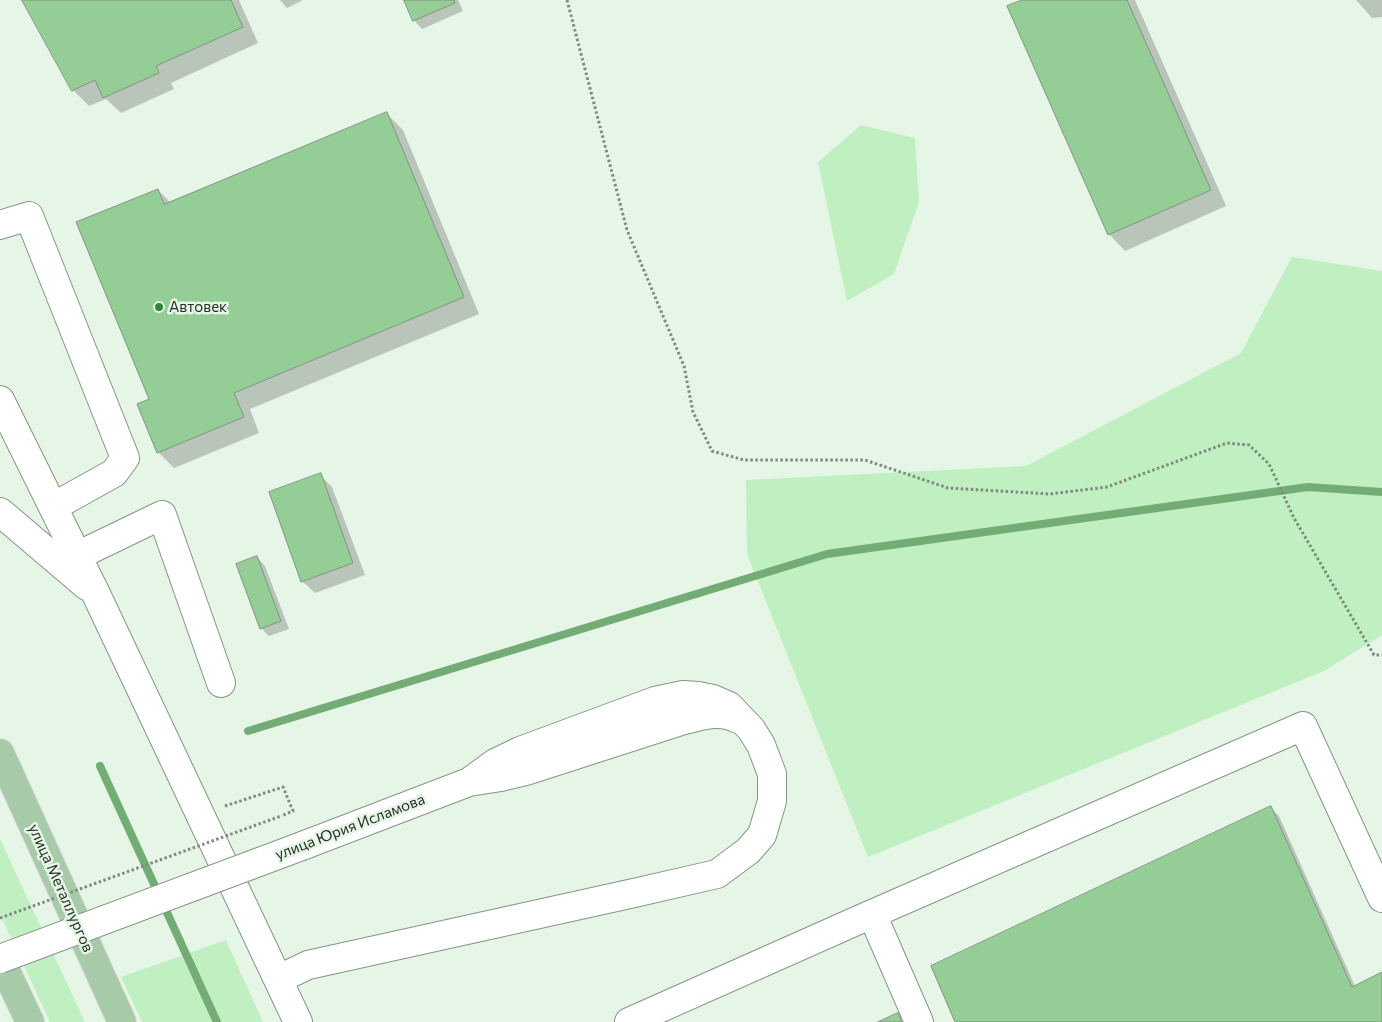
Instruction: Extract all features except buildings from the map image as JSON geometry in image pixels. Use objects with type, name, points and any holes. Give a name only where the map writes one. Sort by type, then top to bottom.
[{"type":"main road","name":"улица Металлургов","points":[[0,753],[122,1022]]},
{"type":"main road","points":[[0,958],[30,1022]]},
{"type":"street","points":[[0,225],[29,216],[125,458],[114,474],[53,507]]},
{"type":"street","points":[[0,400],[96,594],[298,1022]]},
{"type":"street","points":[[0,512],[96,594]]},
{"type":"street","points":[[77,556],[162,515],[221,683]]},
{"type":"street","points":[[279,980],[308,965],[717,874],[748,851],[762,835],[770,814],[772,801],[772,774],[761,745],[751,729],[729,706],[713,699],[691,695],[655,701],[520,751],[495,763],[469,782]]},
{"type":"street","name":"улица Юрия Исламова","points":[[0,958],[469,782],[526,772],[681,721],[706,715],[718,713],[730,715],[741,720],[751,729]]},
{"type":"street","points":[[629,1022],[1303,726],[1382,898]]},
{"type":"street","points":[[872,914],[920,1022]]},
{"type":"path","points":[[567,0],[627,230],[684,366],[693,412],[712,451],[744,460],[865,460],[948,488],[1050,494],[1107,487],[1227,443],[1249,445],[1269,464],[1294,518],[1374,655],[1382,655]]},
{"type":"path","points":[[0,918],[293,812],[283,787],[225,806]]},
{"type":"green space","points":[[861,125],[915,138],[919,202],[894,274],[847,301],[818,162]]},
{"type":"green space","points":[[1292,257],[1382,271],[1382,635],[1324,671],[868,857],[747,554],[746,480],[1026,466],[1241,353]]},
{"type":"green space","points":[[0,839],[85,1022],[50,1022],[0,914]]},
{"type":"green space","points":[[226,940],[263,1022],[142,1022],[121,977]]},
{"type":"waterway","points":[[248,731],[827,554],[1308,487],[1382,492]]},
{"type":"waterway","points":[[100,766],[217,1022]]},
{"type":"place","name":"Автовек","points":[[159,307]]}]
